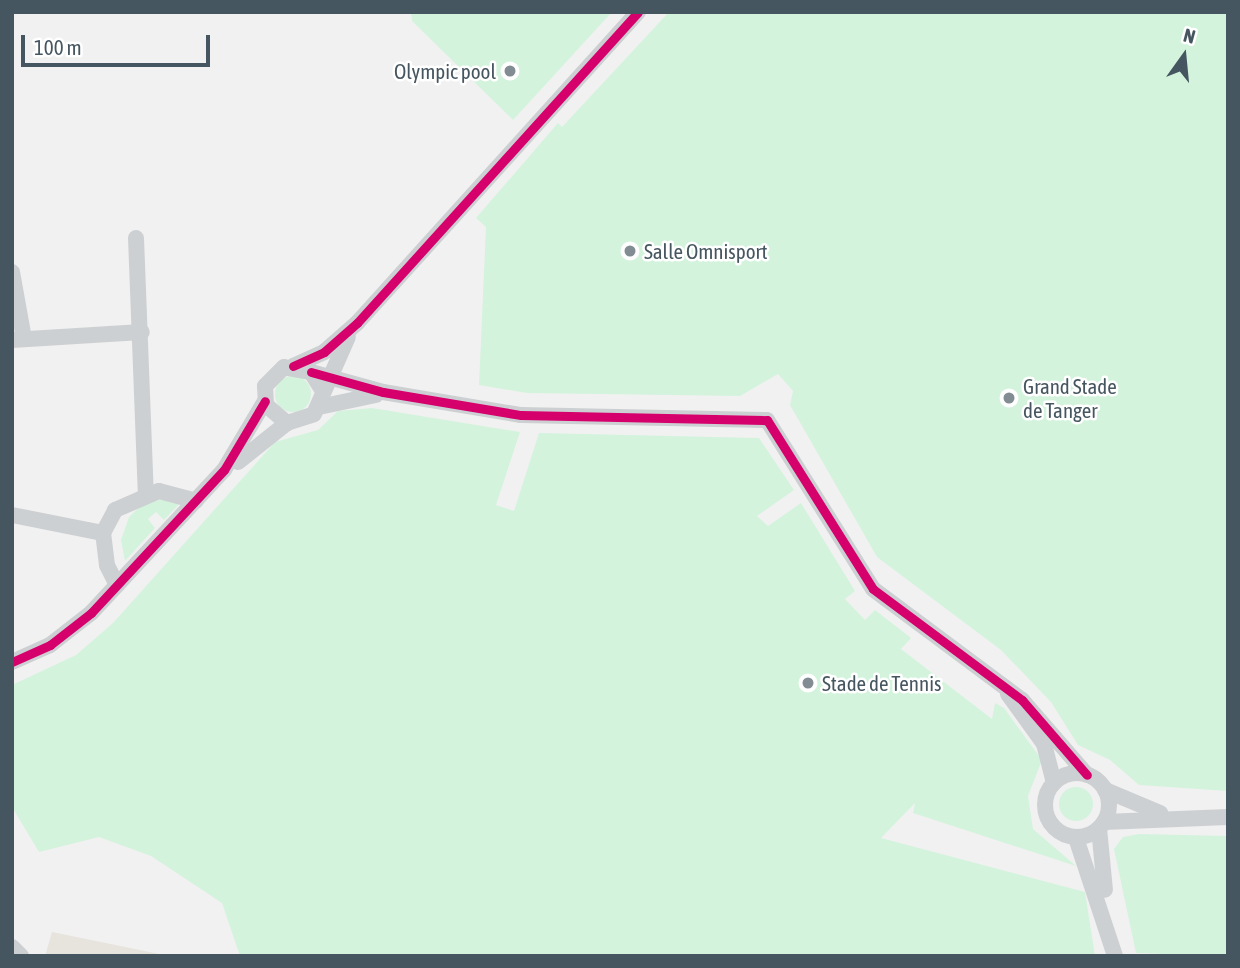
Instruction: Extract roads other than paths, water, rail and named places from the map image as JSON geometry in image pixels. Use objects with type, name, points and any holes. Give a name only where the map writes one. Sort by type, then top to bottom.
[{"type":"street","points":[[12,662],[50,645],[117,585],[224,470],[265,401],[269,378],[324,352],[357,323],[638,12]]},
{"type":"street","points":[[136,238],[142,332],[146,492]]},
{"type":"street","points":[[12,272],[18,339],[142,332]]},
{"type":"street","points":[[319,407],[319,379],[357,323]]},
{"type":"street","points":[[293,366],[319,379],[531,415],[767,420],[778,428],[867,582],[1030,707],[1087,775],[1105,790],[1173,817]]},
{"type":"street","points":[[224,470],[288,423],[306,420],[319,407],[403,395]]},
{"type":"street","points":[[265,401],[288,423]]},
{"type":"street","points":[[117,585],[103,533],[115,510],[146,492],[196,501]]},
{"type":"street","points":[[12,505],[30,516]]},
{"type":"street","points":[[12,515],[30,516],[103,533]]},
{"type":"street","points":[[1006,689],[1044,744],[1054,783],[1045,813],[1060,833],[1076,838],[1102,825],[1173,817],[1228,817]]},
{"type":"street","points":[[1054,783],[1087,775]]},
{"type":"street","points":[[1105,790],[1102,825],[1107,920]]},
{"type":"street","points":[[1076,838],[1107,920],[1115,956]]},
{"type":"street","points":[[12,947],[21,956]]},
{"type":"place","name":"Olympic pool","points":[[510,71]]},
{"type":"place","name":"Salle Omnisport","points":[[630,251]]},
{"type":"place","name":"Grand Stade de Tanger","points":[[1009,398]]},
{"type":"place","name":"Stade de Tennis","points":[[808,683]]}]
